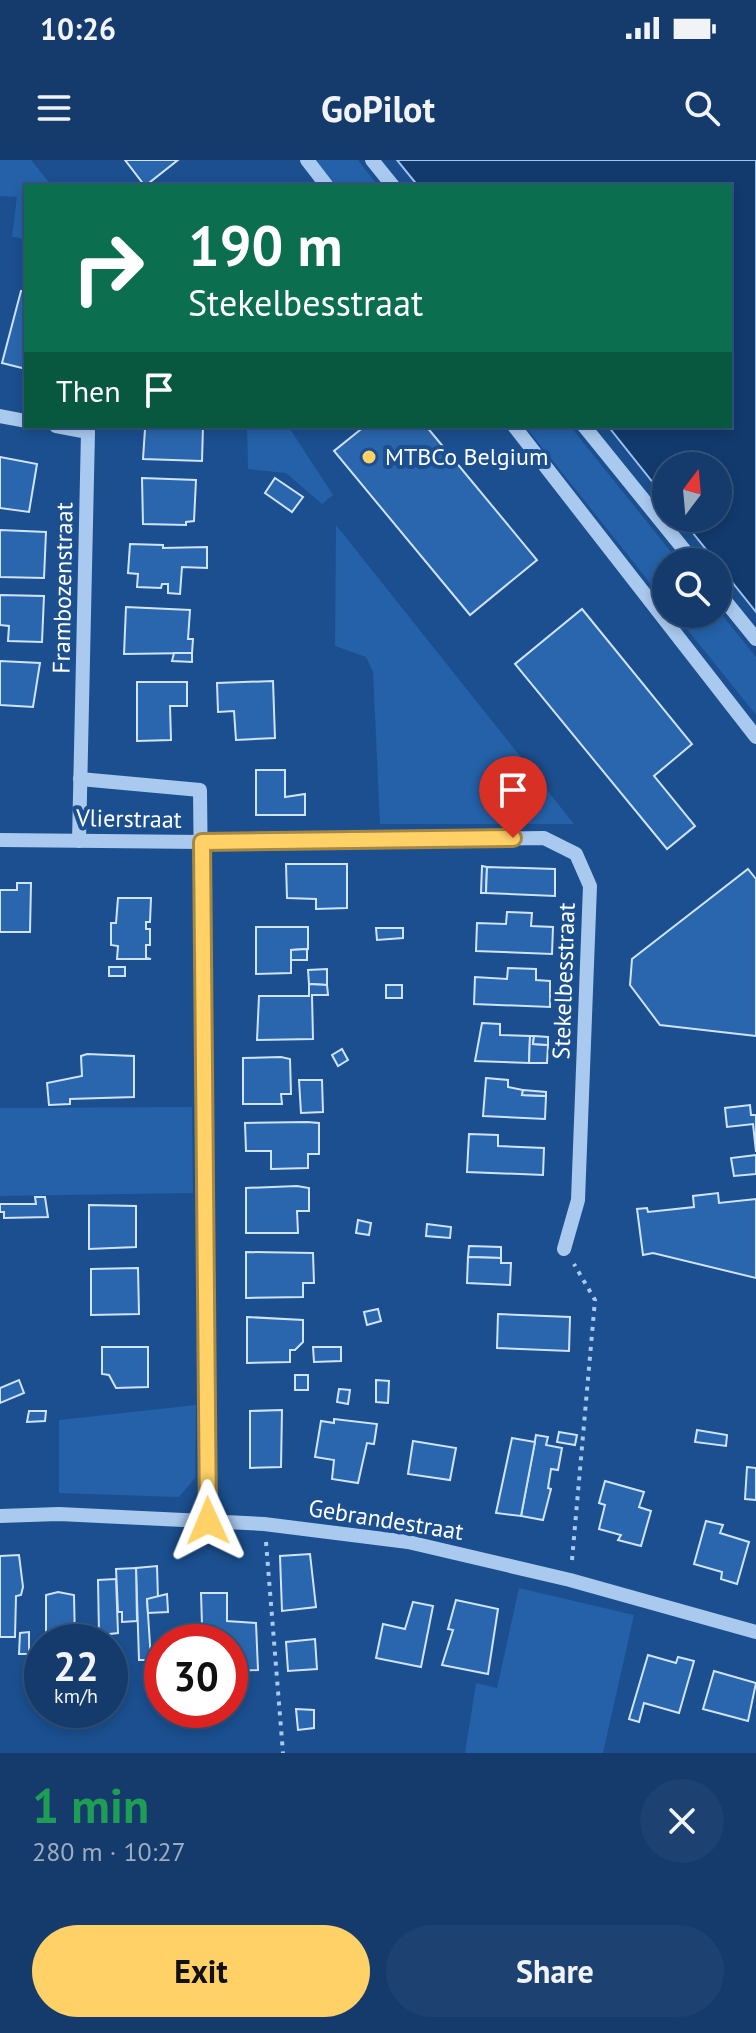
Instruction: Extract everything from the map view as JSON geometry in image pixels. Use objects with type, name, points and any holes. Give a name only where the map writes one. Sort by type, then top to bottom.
[{"type":"street","points":[[307,160],[325,184]]},
{"type":"street","points":[[372,160],[391,184]]},
{"type":"street","points":[[0,416],[24,421]]},
{"type":"street","name":"Frambozenstraat","points":[[67,428],[88,432],[79,841]]},
{"type":"street","points":[[516,428],[756,737]]},
{"type":"street","points":[[586,428],[683,548]]},
{"type":"street","points":[[732,609],[756,639]]},
{"type":"street","points":[[80,779],[200,790],[202,842]]},
{"type":"street","name":"Stekelbesstraat","points":[[202,842],[544,838],[576,854],[590,886],[578,1200],[564,1249]]},
{"type":"street","name":"Vlierstraat","points":[[0,840],[202,842],[208,1521]]},
{"type":"street","name":"Gebrandestraat","points":[[0,1516],[59,1514],[264,1524],[408,1542],[570,1580],[756,1632]]},
{"type":"path","points":[[564,1249],[595,1300],[570,1580]]},
{"type":"path","points":[[264,1536],[283,1753]]},
{"type":"shaded area","points":[[0,160],[31,160],[50,184],[24,184],[24,239],[12,237],[17,197],[0,196]]},
{"type":"shaded area","points":[[315,160],[358,160],[376,184],[334,184]]},
{"type":"shaded area","points":[[397,160],[756,160],[756,612],[732,582],[732,548],[705,548],[692,532],[732,532],[732,452],[652,452],[652,481],[610,428],[732,428],[732,184],[416,184]]},
{"type":"shaded area","points":[[247,428],[289,428],[333,495],[322,504],[286,473],[248,469]]},
{"type":"shaded area","points":[[527,428],[572,428],[668,548],[652,548],[652,585]]},
{"type":"shaded area","points":[[336,525],[574,824],[380,824],[373,672],[366,657],[335,646]]},
{"type":"shaded area","points":[[732,627],[756,657],[756,715],[686,628]]},
{"type":"shaded area","points":[[192,1107],[193,1193],[0,1196],[0,1108]]},
{"type":"shaded area","points":[[196,1405],[195,1478],[179,1497],[59,1493],[59,1420]]},
{"type":"shaded area","points":[[519,1588],[634,1615],[603,1753],[465,1753],[476,1683],[497,1688]]},
{"type":"building","points":[[125,160],[178,160],[148,184],[143,184]]},
{"type":"building","points":[[21,291],[24,292],[24,368],[2,363]]},
{"type":"building","points":[[203,428],[202,461],[143,459],[145,429]]},
{"type":"building","points":[[363,428],[428,428],[537,560],[470,615],[334,451]]},
{"type":"building","points":[[0,457],[37,464],[29,512],[0,508]]},
{"type":"building","points":[[142,478],[196,480],[194,521],[186,522],[186,525],[143,524]]},
{"type":"building","points":[[275,478],[303,497],[292,512],[265,493]]},
{"type":"building","points":[[0,530],[46,532],[44,578],[0,577]]},
{"type":"building","points":[[130,544],[163,545],[163,548],[207,547],[207,568],[182,567],[180,594],[168,593],[168,584],[162,584],[161,588],[137,587],[138,574],[128,573]]},
{"type":"building","points":[[0,595],[44,596],[42,642],[8,641],[9,626],[0,625]]},
{"type":"building","points":[[126,607],[190,610],[188,639],[193,639],[192,653],[124,654]]},
{"type":"building","points":[[582,609],[692,744],[654,776],[695,826],[667,849],[515,664]]},
{"type":"building","points":[[174,653],[192,653],[192,662],[172,661]]},
{"type":"building","points":[[0,661],[40,663],[33,707],[0,705]]},
{"type":"building","points":[[273,681],[275,738],[236,740],[234,711],[218,712],[217,683]]},
{"type":"building","points":[[137,682],[187,682],[187,706],[170,706],[171,740],[137,741]]},
{"type":"building","points":[[256,770],[285,770],[285,797],[305,794],[305,815],[256,815]]},
{"type":"building","points":[[286,864],[347,864],[347,908],[316,909],[316,899],[287,898]]},
{"type":"building","points":[[482,866],[487,867],[486,893],[481,893]]},
{"type":"building","points":[[487,867],[555,869],[555,896],[486,893]]},
{"type":"building","points":[[748,869],[756,879],[756,1036],[660,1025],[630,985],[632,959]]},
{"type":"building","points":[[17,883],[31,883],[30,932],[0,932],[0,890],[17,890]]},
{"type":"building","points":[[118,898],[151,898],[150,922],[146,922],[146,929],[150,929],[150,945],[146,945],[146,958],[151,959],[117,959],[118,946],[111,945],[111,923],[116,923]]},
{"type":"building","points":[[507,912],[532,913],[531,926],[553,927],[552,954],[476,951],[477,923],[506,924]]},
{"type":"building","points":[[256,927],[308,927],[308,949],[291,950],[291,973],[256,974]]},
{"type":"building","points":[[376,928],[403,928],[403,938],[377,940]]},
{"type":"building","points":[[307,949],[307,960],[291,960],[291,950]]},
{"type":"building","points":[[109,967],[125,967],[125,976],[109,976]]},
{"type":"building","points":[[508,968],[536,969],[536,980],[550,981],[550,1007],[474,1004],[475,977],[507,979]]},
{"type":"building","points":[[327,969],[327,985],[309,984],[308,970]]},
{"type":"building","points":[[309,984],[327,985],[328,995],[312,995],[313,1039],[257,1040],[259,996],[309,996]]},
{"type":"building","points":[[386,985],[402,985],[402,998],[386,998]]},
{"type":"building","points":[[482,1023],[500,1024],[500,1035],[530,1036],[529,1063],[475,1061]]},
{"type":"building","points":[[530,1036],[534,1036],[533,1044],[548,1045],[547,1063],[529,1063]]},
{"type":"building","points":[[534,1036],[548,1037],[548,1045],[533,1044]]},
{"type":"building","points":[[342,1049],[348,1060],[338,1066],[332,1055]]},
{"type":"building","points":[[81,1056],[134,1056],[134,1097],[70,1099],[70,1104],[49,1105],[47,1083],[82,1076]]},
{"type":"building","points":[[243,1058],[290,1059],[291,1094],[281,1094],[282,1104],[243,1104]]},
{"type":"building","points":[[486,1078],[508,1080],[508,1087],[523,1090],[522,1095],[546,1096],[545,1119],[483,1116]]},
{"type":"building","points":[[299,1080],[322,1080],[323,1112],[301,1113]]},
{"type":"building","points":[[523,1090],[546,1092],[546,1096],[522,1095]]},
{"type":"building","points":[[750,1105],[751,1115],[756,1115],[756,1152],[753,1124],[727,1127],[725,1108]]},
{"type":"building","points":[[245,1123],[319,1123],[319,1154],[308,1154],[308,1168],[271,1169],[271,1151],[246,1151]]},
{"type":"building","points":[[469,1134],[498,1135],[498,1146],[544,1148],[543,1175],[467,1172]]},
{"type":"building","points":[[756,1155],[756,1174],[734,1176],[731,1158]]},
{"type":"building","points":[[246,1188],[309,1188],[309,1211],[297,1211],[298,1233],[246,1233]]},
{"type":"building","points":[[718,1193],[719,1203],[756,1199],[756,1278],[653,1253],[643,1255],[637,1209],[647,1208],[648,1212],[694,1207],[693,1196]]},
{"type":"building","points":[[35,1197],[45,1197],[48,1217],[4,1218],[4,1212],[0,1212],[0,1204],[36,1204]]},
{"type":"building","points":[[89,1205],[136,1206],[136,1247],[89,1249]]},
{"type":"building","points":[[358,1220],[371,1223],[369,1235],[356,1233]]},
{"type":"building","points":[[427,1224],[451,1227],[450,1238],[426,1236]]},
{"type":"building","points":[[469,1246],[501,1247],[501,1258],[468,1257]]},
{"type":"building","points":[[246,1252],[313,1253],[314,1283],[303,1283],[303,1297],[246,1298]]},
{"type":"building","points":[[468,1257],[501,1258],[501,1263],[511,1263],[510,1285],[467,1283]]},
{"type":"building","points":[[138,1268],[139,1314],[91,1315],[91,1269]]},
{"type":"building","points":[[378,1309],[381,1321],[367,1325],[364,1312]]},
{"type":"building","points":[[498,1314],[570,1317],[569,1351],[497,1348]]},
{"type":"building","points":[[247,1317],[303,1320],[303,1342],[295,1350],[290,1350],[290,1362],[247,1363]]},
{"type":"building","points":[[102,1347],[148,1347],[148,1387],[116,1388],[109,1375],[102,1374]]},
{"type":"building","points":[[313,1347],[341,1347],[341,1361],[314,1362]]},
{"type":"building","points":[[295,1375],[308,1375],[308,1390],[295,1390]]},
{"type":"building","points":[[19,1380],[24,1393],[0,1403],[0,1388]]},
{"type":"building","points":[[376,1380],[389,1381],[388,1403],[376,1402]]},
{"type":"building","points":[[339,1389],[350,1390],[348,1404],[337,1402]]},
{"type":"building","points":[[282,1410],[281,1467],[250,1468],[250,1411]]},
{"type":"building","points":[[29,1411],[46,1411],[45,1421],[27,1422]]},
{"type":"building","points":[[334,1419],[377,1424],[374,1444],[367,1443],[358,1483],[332,1479],[334,1460],[315,1457],[321,1421],[334,1423]]},
{"type":"building","points":[[697,1430],[727,1435],[726,1446],[695,1442]]},
{"type":"building","points":[[559,1432],[577,1435],[575,1445],[557,1442]]},
{"type":"building","points":[[536,1435],[548,1437],[546,1445],[562,1448],[558,1470],[551,1469],[548,1488],[551,1489],[543,1520],[521,1516]]},
{"type":"building","points":[[512,1438],[535,1442],[521,1516],[496,1513]]},
{"type":"building","points":[[413,1441],[456,1448],[450,1480],[408,1474]]},
{"type":"building","points":[[747,1467],[756,1468],[756,1500],[745,1499]]},
{"type":"building","points":[[605,1481],[644,1492],[639,1507],[651,1511],[641,1546],[618,1540],[621,1535],[599,1529],[605,1505],[599,1503]]},
{"type":"building","points":[[706,1521],[723,1525],[720,1533],[749,1542],[737,1584],[721,1579],[722,1572],[694,1564]]},
{"type":"building","points":[[310,1554],[316,1607],[282,1611],[280,1556]]},
{"type":"building","points":[[19,1555],[23,1587],[21,1595],[16,1596],[15,1637],[0,1637],[0,1556]]},
{"type":"building","points":[[157,1566],[158,1599],[147,1599],[149,1624],[144,1624],[144,1660],[139,1660],[136,1568]]},
{"type":"building","points":[[136,1568],[137,1621],[122,1622],[122,1612],[118,1612],[116,1569]]},
{"type":"building","points":[[116,1579],[118,1624],[99,1624],[98,1580]]},
{"type":"building","points":[[58,1592],[74,1595],[75,1624],[46,1624],[46,1595]]},
{"type":"building","points":[[201,1593],[227,1593],[227,1621],[256,1623],[258,1670],[248,1670],[248,1624],[202,1624]]},
{"type":"building","points":[[167,1594],[168,1612],[148,1613],[147,1599]]},
{"type":"building","points":[[456,1600],[498,1609],[488,1674],[442,1665],[453,1630],[448,1629]]},
{"type":"building","points":[[413,1602],[433,1606],[421,1667],[376,1658],[383,1624],[405,1629]]},
{"type":"building","points":[[20,1633],[24,1633],[24,1654],[19,1654]]},
{"type":"building","points":[[315,1639],[317,1669],[288,1671],[286,1642]]},
{"type":"building","points":[[648,1655],[676,1663],[678,1657],[694,1661],[679,1713],[644,1703],[639,1722],[629,1719]]},
{"type":"building","points":[[714,1671],[756,1683],[748,1721],[703,1709]]},
{"type":"building","points":[[296,1709],[314,1710],[314,1728],[298,1730]]},
{"type":"place","name":"MTBCo Belgium","points":[[369,457]]},
{"type":"route","points":[[208,1521],[202,842],[513,838]]}]
